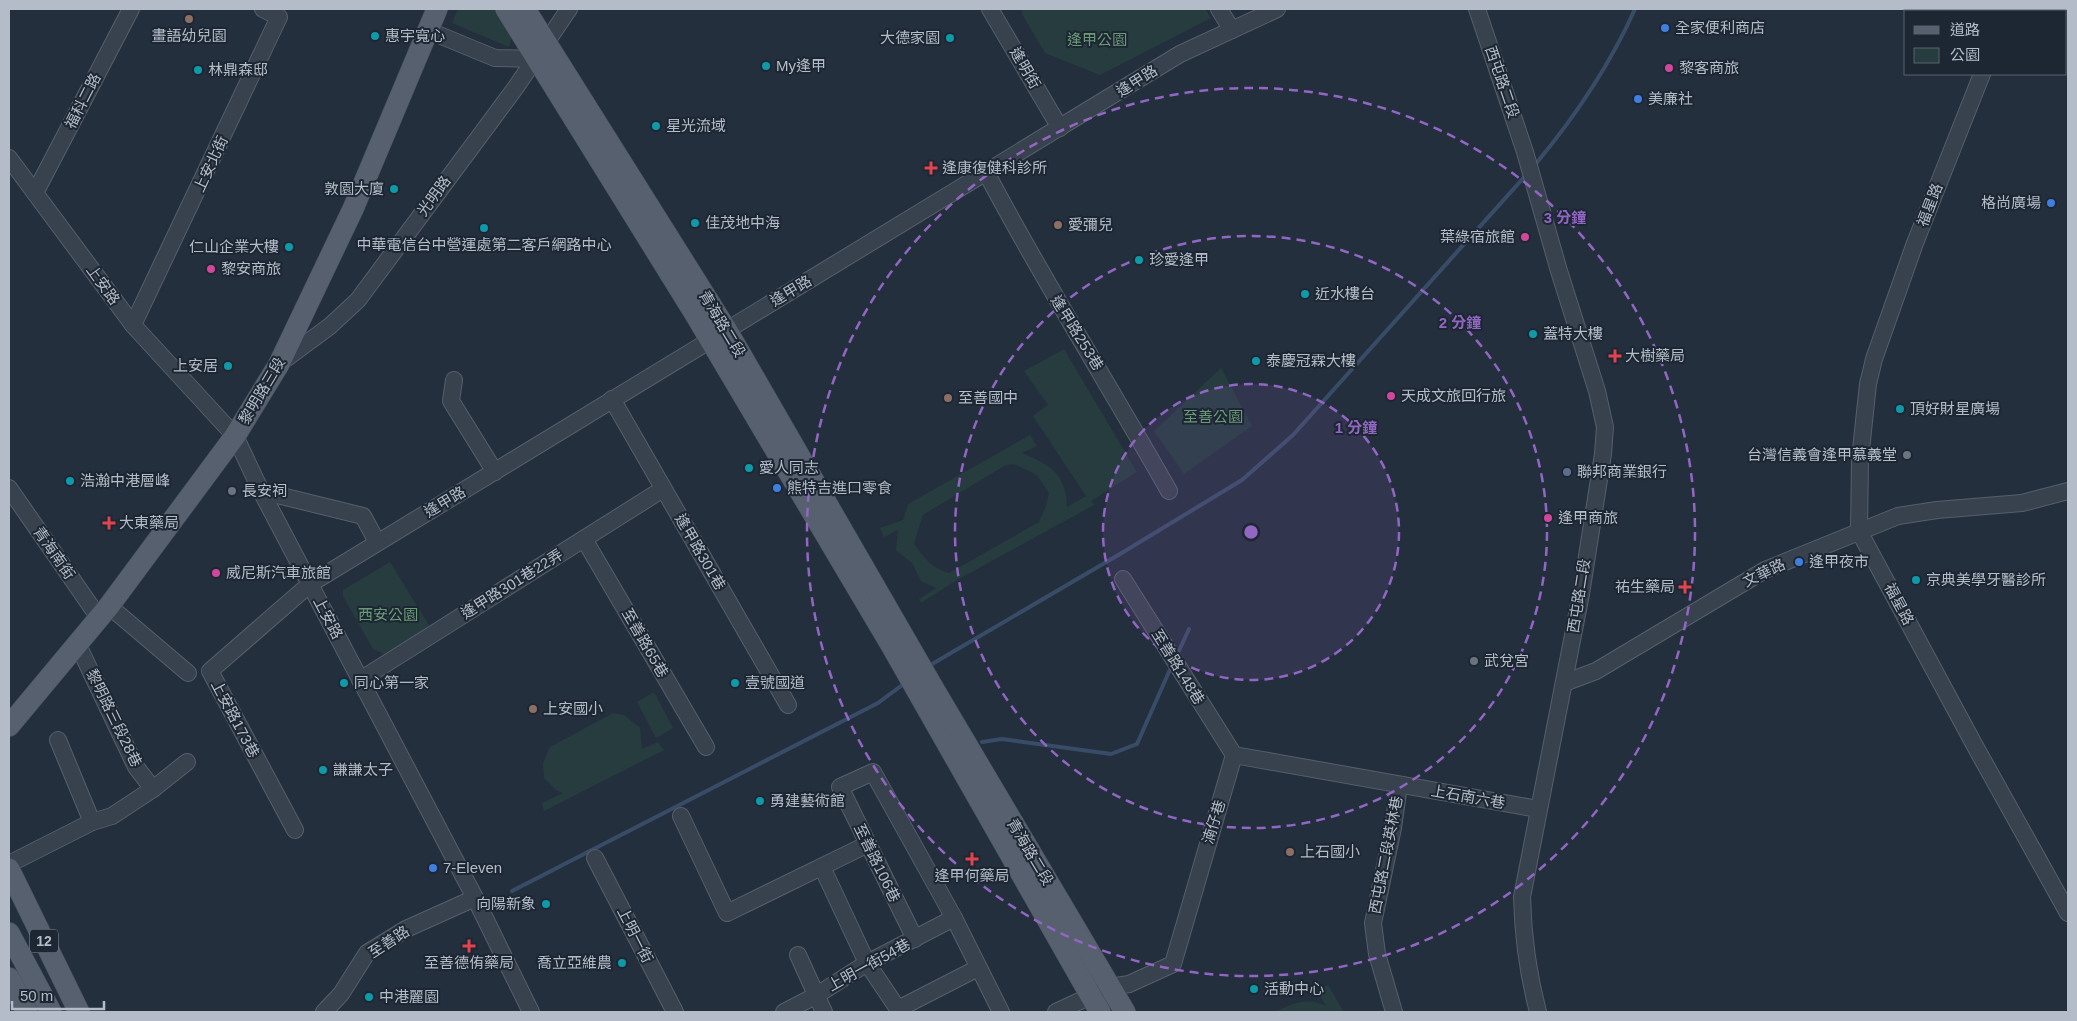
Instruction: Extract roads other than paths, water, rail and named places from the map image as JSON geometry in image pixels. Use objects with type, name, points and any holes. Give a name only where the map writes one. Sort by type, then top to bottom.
[{"type":"main road","name":"黎明路三段","points":[[9,726],[104,612],[235,436],[279,364],[353,209],[437,9]]},
{"type":"main road","name":"青海路二段","points":[[506,9],[541,51],[718,334],[928,694],[1096,1004]]},
{"type":"main road","name":"青海路二段","points":[[525,9],[541,51]]},
{"type":"main road","name":"青海路二段","points":[[928,694],[1125,1012]]},
{"type":"main road","name":"12","points":[[9,869],[79,1012]]},
{"type":"main road","name":"12","points":[[9,933],[51,1012]]},
{"type":"main road","points":[[9,978],[27,1012]]},
{"type":"street","name":"福科二路","points":[[35,193],[131,9]]},
{"type":"street","name":"上安北街","points":[[133,325],[279,17],[263,9]]},
{"type":"street","name":"光明路","points":[[279,364],[330,326],[358,300],[541,51],[569,9]]},
{"type":"street","name":"逢明街","points":[[990,9],[1060,128]]},
{"type":"street","points":[[1219,9],[1232,30]]},
{"type":"street","name":"逢甲路","points":[[310,584],[718,334],[987,174],[1180,54],[1277,9]]},
{"type":"street","name":"西屯路二段","points":[[1477,9],[1526,156],[1597,391],[1605,427],[1603,454],[1581,594],[1522,897],[1523,934],[1530,983],[1538,1012]]},
{"type":"street","points":[[427,30],[495,58],[541,51]]},
{"type":"street","name":"福星路","points":[[1982,75],[1929,208],[1874,360],[1868,384],[1860,459],[1859,531],[2068,913]]},
{"type":"street","name":"上安路","points":[[9,158],[133,325],[235,436],[261,491],[475,898],[531,1012]]},
{"type":"street","name":"逢甲路253巷","points":[[987,174],[1044,280],[1115,395],[1169,491]]},
{"type":"street","points":[[454,380],[451,402],[494,472]]},
{"type":"street","name":"逢甲路301巷","points":[[612,399],[788,705]]},
{"type":"street","name":"青海南街","points":[[9,488],[104,612],[188,673]]},
{"type":"street","name":"逢甲路301巷22弄","points":[[360,680],[663,489]]},
{"type":"street","points":[[261,491],[363,516],[377,542]]},
{"type":"street","name":"文華路","points":[[1564,683],[1596,671],[1766,570],[1898,516],[1936,510],[2022,503],[2068,491]]},
{"type":"street","name":"至善路65巷","points":[[584,539],[706,748]]},
{"type":"street","name":"至善路148巷","points":[[1123,579],[1234,755]]},
{"type":"street","name":"上安路173巷","points":[[294,830],[210,671],[310,584]]},
{"type":"street","name":"黎明路三段28巷","points":[[78,645],[136,767],[153,789]]},
{"type":"street","points":[[58,740],[92,822]]},
{"type":"street","points":[[1234,755],[1399,785]]},
{"type":"street","name":"湳仔巷","points":[[1056,1012],[1096,1004],[1110,987],[1129,984],[1173,964],[1234,755]]},
{"type":"street","points":[[9,864],[92,822],[112,816],[153,789],[187,762]]},
{"type":"street","name":"至善路106巷","points":[[915,939],[840,787],[873,772],[954,918]]},
{"type":"street","name":"上石南六巷","points":[[1399,785],[1538,809]]},
{"type":"street","name":"西屯路二段英林巷","points":[[1394,1012],[1377,954],[1373,923],[1393,828],[1399,785]]},
{"type":"street","points":[[681,816],[727,912],[868,844]]},
{"type":"street","name":"上明一街","points":[[595,858],[675,1012]]},
{"type":"street","points":[[822,867],[867,963],[899,1011],[978,968]]},
{"type":"street","name":"至善路","points":[[324,1012],[341,994],[367,952],[406,929],[475,898]]},
{"type":"street","points":[[954,918],[1001,1012]]},
{"type":"street","name":"上明一街54巷","points":[[784,1012],[817,995],[867,963],[954,918]]},
{"type":"street","points":[[798,955],[824,1012]]},
{"type":"waterway","points":[[1534,166],[1590,91],[1614,51],[1635,9]]},
{"type":"waterway","points":[[927,667],[1242,480],[1293,435],[1526,175]]},
{"type":"waterway","points":[[1177,655],[1189,629]]},
{"type":"waterway","points":[[982,742],[1002,739],[1111,754],[1137,744],[1172,665]]},
{"type":"waterway","points":[[512,891],[878,703],[905,683]]},
{"type":"place","name":"畫語幼兒園","points":[[189,19]]},
{"type":"place","name":"全家便利商店","points":[[1665,28]]},
{"type":"place","name":"惠宇寬心","points":[[375,36]]},
{"type":"place","name":"大德家園","points":[[950,38]]},
{"type":"place","name":"My逢甲","points":[[766,66]]},
{"type":"place","name":"黎客商旅","points":[[1669,68]]},
{"type":"place","name":"林鼎森邸","points":[[198,70]]},
{"type":"place","name":"美廉社","points":[[1638,99]]},
{"type":"place","name":"星光流域","points":[[656,126]]},
{"type":"place","name":"逢康復健科診所","points":[[931,168]]},
{"type":"place","name":"敦園大廈","points":[[394,189]]},
{"type":"place","name":"格尚廣場","points":[[2051,203]]},
{"type":"place","name":"佳茂地中海","points":[[695,223]]},
{"type":"place","name":"愛彌兒","points":[[1058,225]]},
{"type":"place","name":"中華電信台中營運處第二客戶網路中心","points":[[484,228]]},
{"type":"place","name":"葉綠宿旅館","points":[[1525,237]]},
{"type":"place","name":"仁山企業大樓","points":[[289,247]]},
{"type":"place","name":"珍愛逢甲","points":[[1139,260]]},
{"type":"place","name":"黎安商旅","points":[[211,269]]},
{"type":"place","name":"近水樓台","points":[[1305,294]]},
{"type":"place","name":"蓋特大樓","points":[[1533,334]]},
{"type":"place","name":"大樹藥局","points":[[1615,356]]},
{"type":"place","name":"泰慶冠霖大樓","points":[[1256,361]]},
{"type":"place","name":"上安居","points":[[228,366]]},
{"type":"place","name":"天成文旅回行旅","points":[[1391,396]]},
{"type":"place","name":"至善國中","points":[[948,398]]},
{"type":"place","name":"頂好財星廣場","points":[[1900,409]]},
{"type":"place","name":"台灣信義會逢甲慕義堂","points":[[1907,455]]},
{"type":"place","name":"愛人同志","points":[[749,468]]},
{"type":"place","name":"聯邦商業銀行","points":[[1567,472]]},
{"type":"place","name":"浩瀚中港層峰","points":[[70,481]]},
{"type":"place","name":"熊特吉進口零食","points":[[777,488]]},
{"type":"place","name":"長安祠","points":[[232,491]]},
{"type":"place","name":"逢甲商旅","points":[[1548,518]]},
{"type":"place","name":"大東藥局","points":[[109,523]]},
{"type":"place","name":"逢甲夜市","points":[[1799,562]]},
{"type":"place","name":"威尼斯汽車旅館","points":[[216,573]]},
{"type":"place","name":"京典美學牙醫診所","points":[[1916,580]]},
{"type":"place","name":"祐生藥局","points":[[1685,587]]},
{"type":"place","name":"武兌宮","points":[[1474,661]]},
{"type":"place","name":"同心第一家","points":[[344,683]]},
{"type":"place","name":"壹號國道","points":[[735,683]]},
{"type":"place","name":"上安國小","points":[[533,709]]},
{"type":"place","name":"謙謙太子","points":[[323,770]]},
{"type":"place","name":"勇建藝術館","points":[[760,801]]},
{"type":"place","name":"上石國小","points":[[1290,852]]},
{"type":"place","name":"逢甲何藥局","points":[[972,859]]},
{"type":"place","name":"7-Eleven","points":[[433,868]]},
{"type":"place","name":"向陽新象","points":[[546,904]]},
{"type":"place","name":"至善德侑藥局","points":[[469,946]]},
{"type":"place","name":"喬立亞維農","points":[[622,963]]},
{"type":"place","name":"活動中心","points":[[1254,989]]},
{"type":"place","name":"中港麗園","points":[[369,997]]},
{"type":"park label","name":"逢甲公園","points":[[1097,40]]},
{"type":"park label","name":"至善公園","points":[[1213,417]]},
{"type":"park label","name":"西安公園","points":[[388,615]]}]
